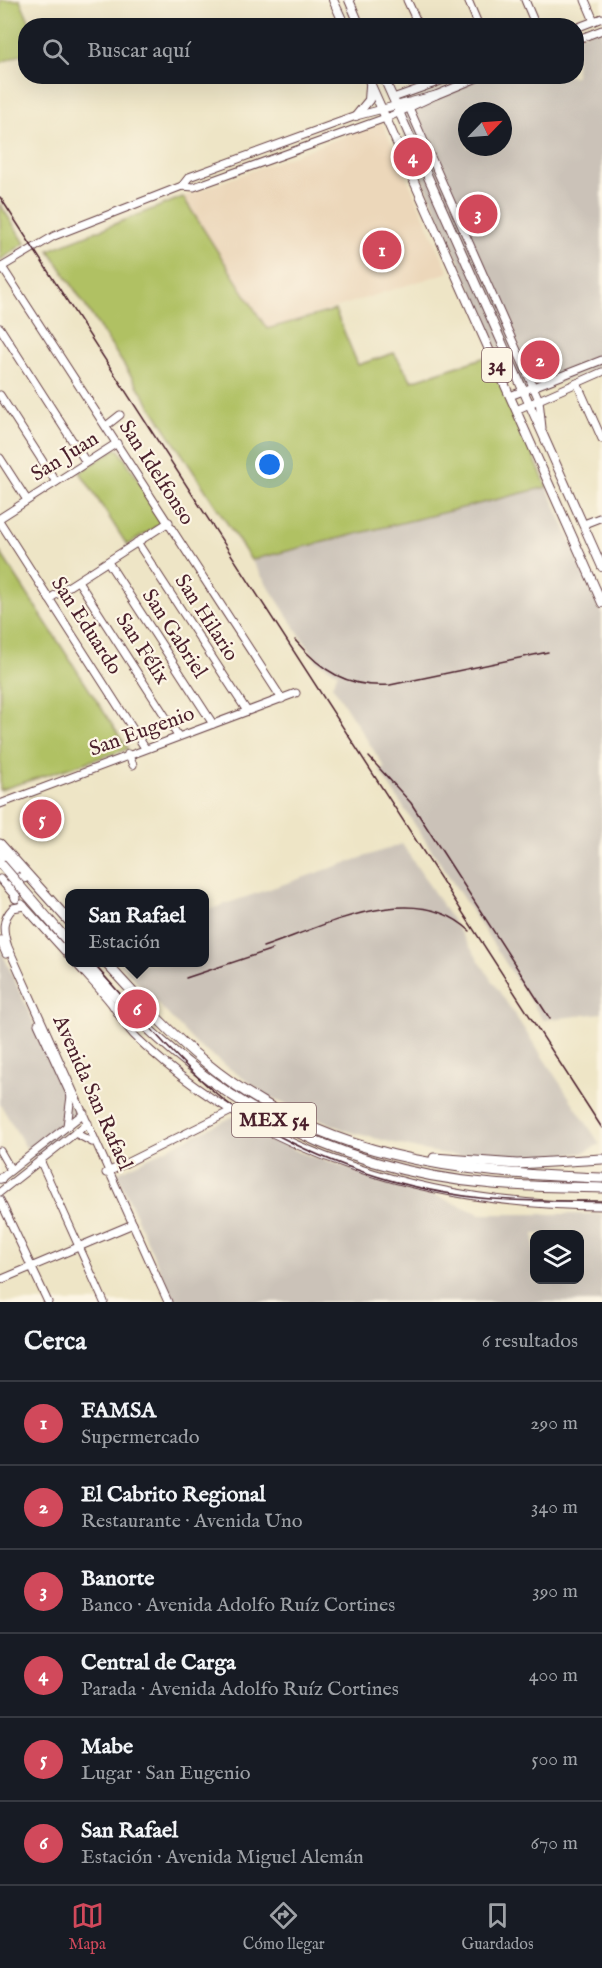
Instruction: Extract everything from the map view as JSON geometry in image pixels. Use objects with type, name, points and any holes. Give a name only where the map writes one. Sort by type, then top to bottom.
[{"type":"highway","points":[[0,844],[65,917]]},
{"type":"highway","points":[[0,854],[65,924]]},
{"type":"highway","points":[[0,863],[65,939]]},
{"type":"highway","points":[[16,898],[12,882],[17,878],[24,878]]},
{"type":"highway","name":"MEX 54","points":[[88,967],[160,1041],[204,1078],[258,1112],[325,1144],[393,1167],[476,1182],[602,1188]]},
{"type":"highway","name":"MEX 54","points":[[109,967],[177,1038],[206,1063],[257,1099],[323,1132],[358,1146],[400,1157],[494,1173],[602,1178]]},
{"type":"highway","points":[[99,989],[129,1011]]},
{"type":"highway","points":[[400,1157],[517,1164],[602,1159]]},
{"type":"main road","points":[[333,0],[341,18]]},
{"type":"main road","points":[[349,0],[357,18]]},
{"type":"main road","points":[[356,116],[369,100],[368,84]]},
{"type":"main road","name":"34","points":[[370,84],[602,603]]},
{"type":"main road","name":"34","points":[[386,84],[396,106],[423,153],[542,434],[602,567]]},
{"type":"main road","points":[[518,376],[532,385]]},
{"type":"street","points":[[407,0],[415,18]]},
{"type":"street","points":[[468,0],[476,18]]},
{"type":"street","points":[[525,0],[533,18]]},
{"type":"street","points":[[585,0],[598,20]]},
{"type":"street","points":[[584,37],[602,30]]},
{"type":"street","points":[[584,33],[587,36]]},
{"type":"street","points":[[1,267],[54,236],[182,186],[194,187],[386,118],[396,106],[433,84]]},
{"type":"street","points":[[182,186],[189,177],[356,116],[382,108],[409,106],[462,84]]},
{"type":"street","points":[[409,106],[423,153],[539,400],[542,434]]},
{"type":"street","name":"San Idelfonso","points":[[1,267],[282,699]]},
{"type":"street","points":[[0,328],[86,462]]},
{"type":"street","points":[[510,396],[532,385],[602,360]]},
{"type":"street","points":[[516,410],[600,373],[594,363]]},
{"type":"street","points":[[577,383],[602,439]]},
{"type":"street","points":[[0,395],[56,482]]},
{"type":"street","points":[[106,426],[120,415]]},
{"type":"street","name":"San Juan","points":[[0,520],[27,500],[117,443]]},
{"type":"street","points":[[0,458],[27,500]]},
{"type":"street","points":[[584,524],[602,517]]},
{"type":"street","name":"San Eduardo","points":[[0,520],[145,748]]},
{"type":"street","points":[[49,599],[169,522]]},
{"type":"street","name":"San Hilario","points":[[137,542],[247,711]]},
{"type":"street","name":"San Gabriel","points":[[108,562],[213,724]]},
{"type":"street","name":"San Félix","points":[[78,581],[178,736]]},
{"type":"street","name":"San Eugenio","points":[[0,804],[128,754],[296,693]]},
{"type":"street","points":[[128,754],[133,765]]},
{"type":"street","points":[[0,879],[65,952]]},
{"type":"street","name":"Avenida San Rafael","points":[[24,906],[15,907],[9,913],[4,922],[4,934],[131,1225],[162,1302]]},
{"type":"street","name":"Avenida San Rafael","points":[[0,939],[71,1096],[82,1114]]},
{"type":"street","points":[[79,967],[139,1040],[179,1074],[231,1111],[291,1144],[361,1171],[395,1180],[489,1198],[553,1205],[602,1206]]},
{"type":"street","points":[[67,1126],[71,1096]]},
{"type":"street","points":[[108,1172],[231,1111]]},
{"type":"street","points":[[0,1178],[82,1114]]},
{"type":"street","points":[[0,1192],[86,1124]]},
{"type":"street","name":"Avenida San Rafael","points":[[86,1124],[92,1142],[108,1172]]},
{"type":"street","points":[[75,1133],[92,1142]]},
{"type":"street","points":[[0,1151],[11,1170]]},
{"type":"street","points":[[40,1160],[104,1302]]},
{"type":"street","points":[[0,1200],[48,1302]]},
{"type":"street","points":[[0,1280],[131,1225]]},
{"type":"street","name":"Avenida San Rafael","points":[[131,1225],[168,1302]]},
{"type":"shaded area","points":[[602,27],[602,366],[519,398],[391,107],[452,84],[584,84],[584,33]]},
{"type":"shaded area","points":[[382,122],[449,272],[267,329],[183,197]]},
{"type":"shaded area","points":[[547,487],[602,612],[602,1013],[543,1020],[379,770],[385,768],[332,685],[338,673],[317,661],[251,560]]},
{"type":"shaded area","points":[[402,844],[600,1144],[583,1153],[492,1161],[421,1150],[347,1131],[269,1097],[197,1045],[123,967],[209,967],[209,910]]},
{"type":"shaded area","points":[[0,948],[78,1121],[33,1159],[0,1104]]},
{"type":"shaded area","points":[[234,1116],[299,1152],[430,1193],[480,1214],[602,1214],[602,1302],[174,1302],[117,1173]]},
{"type":"green space","points":[[0,0],[20,0],[28,18],[18,18],[18,56],[0,63]]},
{"type":"green space","points":[[183,197],[267,329],[335,310],[358,365],[394,353],[412,381],[489,356],[547,487],[251,560],[49,250]]},
{"type":"green space","points":[[0,204],[25,243],[0,260]]},
{"type":"green space","points":[[115,449],[119,450],[164,519],[162,523],[127,545],[80,472]]},
{"type":"green space","points":[[0,552],[128,749],[0,790]]},
{"type":"railway","points":[[0,197],[602,1128]]},
{"type":"railway","points":[[295,640],[325,669],[348,680],[375,685],[390,685],[548,652]]},
{"type":"railway","points":[[369,757],[411,803],[550,1019]]},
{"type":"railway","points":[[0,861],[65,932]]},
{"type":"railway","points":[[263,947],[341,919],[369,911],[396,907],[423,908],[448,916],[470,931]]},
{"type":"railway","points":[[186,978],[273,949]]},
{"type":"railway","points":[[96,967],[155,1034],[206,1085],[251,1119],[280,1137],[312,1152],[379,1177],[447,1193],[510,1200],[602,1201]]},
{"type":"place","name":"Central de Carga","points":[[413,157]]},
{"type":"place","name":"Banorte","points":[[478,214]]},
{"type":"place","name":"FAMSA","points":[[382,250]]},
{"type":"place","name":"El Cabrito Regional","points":[[540,360]]},
{"type":"place","name":"Mabe","points":[[42,819]]},
{"type":"place","name":"San Rafael","points":[[137,1009]]}]
